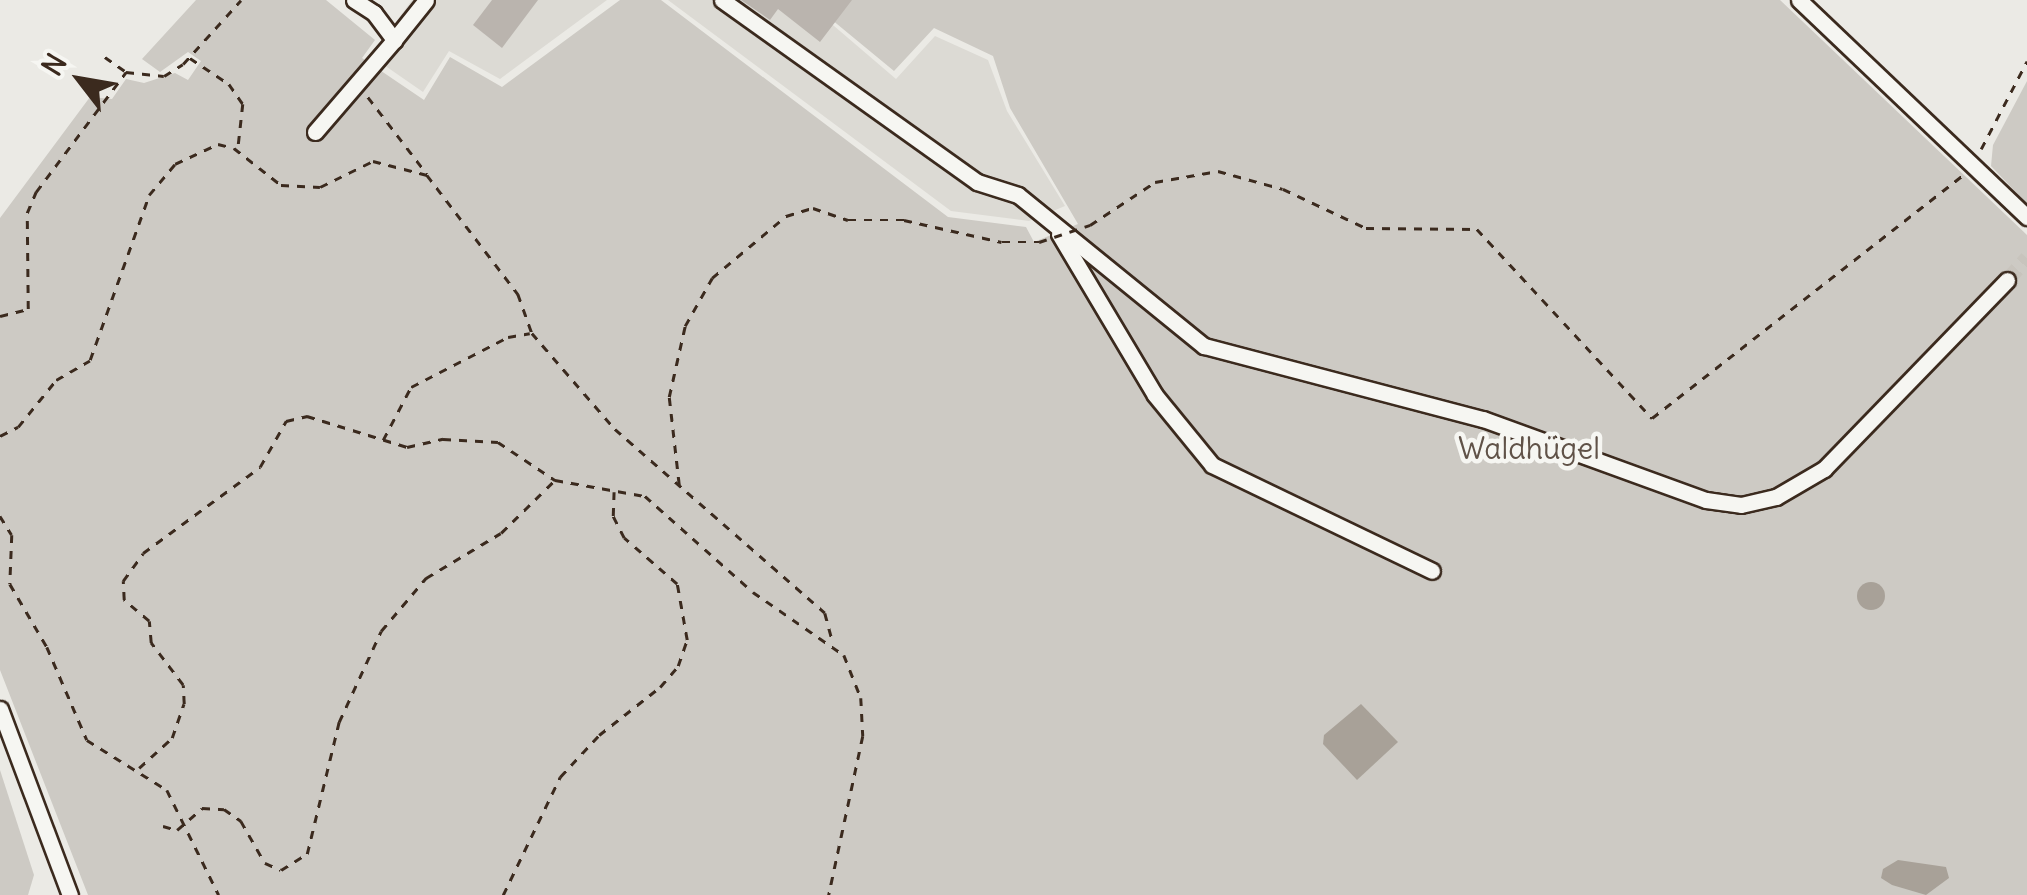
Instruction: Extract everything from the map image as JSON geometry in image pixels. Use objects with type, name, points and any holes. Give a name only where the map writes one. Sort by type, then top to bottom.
[{"type":"street","points":[[354,0],[374,13],[394,40]]},
{"type":"street","points":[[316,132],[360,87],[426,0]]},
{"type":"street","points":[[722,0],[977,182],[1018,195],[1204,346],[1483,420],[1706,500],[1741,505],[1776,497],[1824,470],[2007,280]]},
{"type":"street","points":[[1798,0],[2027,217]]},
{"type":"street","points":[[1051,222],[1155,395],[1212,465],[1432,571]]},
{"type":"street","points":[[0,710],[70,895]]},
{"type":"path","points":[[105,57],[126,72],[164,76],[190,58],[241,0]]},
{"type":"path","points":[[190,58],[228,84],[242,104],[238,151]]},
{"type":"path","points":[[679,486],[669,397],[685,326],[712,278],[786,216],[814,208],[848,220],[904,220],[1002,242],[1039,242],[1090,225],[1155,182],[1218,171],[1283,189],[1366,228],[1477,228],[1652,418],[1749,348],[1974,164],[2027,61]]},
{"type":"path","points":[[0,316],[28,309],[28,213],[36,192],[126,72]]},
{"type":"path","points":[[360,87],[518,294],[532,332],[615,429],[826,613],[833,644],[861,698],[863,736],[828,895]]},
{"type":"path","points":[[0,436],[18,427],[56,380],[90,360],[159,178],[218,144],[238,151],[281,185],[320,186],[373,161],[428,175]]},
{"type":"path","points":[[384,440],[411,387],[508,338],[532,332]]},
{"type":"path","points":[[139,768],[172,738],[184,704],[182,685],[151,643],[149,621],[124,600],[130,566],[194,511],[250,476],[296,416],[408,448],[442,439],[498,442],[556,480],[645,496],[753,592],[833,644]]},
{"type":"path","points":[[164,826],[177,830],[202,808],[224,809],[241,820],[265,862],[281,870],[306,854],[339,722],[380,631],[426,578],[492,540],[556,480]]},
{"type":"path","points":[[502,895],[560,777],[600,734],[660,687],[678,666],[687,640],[676,584],[624,538],[612,516],[614,492]]},
{"type":"path","points":[[0,516],[12,535],[10,584],[47,647],[87,740],[109,760],[139,768],[167,790],[185,819],[219,895]]},
{"type":"shaded area","points":[[412,0],[607,0],[500,79],[449,51],[423,92],[371,56]]},
{"type":"shaded area","points":[[668,0],[819,0],[813,8],[896,79],[935,36],[988,60],[1007,111],[1065,206],[1029,221],[951,211]]},
{"type":"shaded area","points":[[1871,582],[1881,586],[1885,596],[1881,606],[1871,610],[1861,606],[1857,596],[1861,586]]},
{"type":"shaded area","points":[[1361,704],[1398,742],[1357,780],[1323,744],[1324,735]]},
{"type":"shaded area","points":[[1898,860],[1946,867],[1949,878],[1926,895],[1892,885],[1881,878],[1883,869]]},
{"type":"green space","name":"Waldhügel","points":[[196,0],[326,0],[375,40],[362,58],[424,100],[450,57],[502,87],[620,0],[661,0],[948,217],[1026,227],[1034,242],[1078,224],[1010,108],[993,56],[934,28],[894,71],[820,10],[829,0],[1780,0],[2027,235],[2027,895],[88,895],[0,670],[0,218],[90,97],[112,99],[126,79],[144,83],[175,73],[188,80],[201,61],[188,52],[160,72],[142,59]]},
{"type":"green space","points":[[2027,81],[2027,204],[1991,166],[1993,145]]},
{"type":"green space","points":[[0,770],[34,875],[28,895],[0,895]]},
{"type":"building","points":[[492,0],[538,0],[502,48],[473,25]]},
{"type":"building","points":[[741,0],[852,0],[820,42],[778,9],[770,20]]},
{"type":"tunnel","points":[[2007,280],[2027,258]]}]
